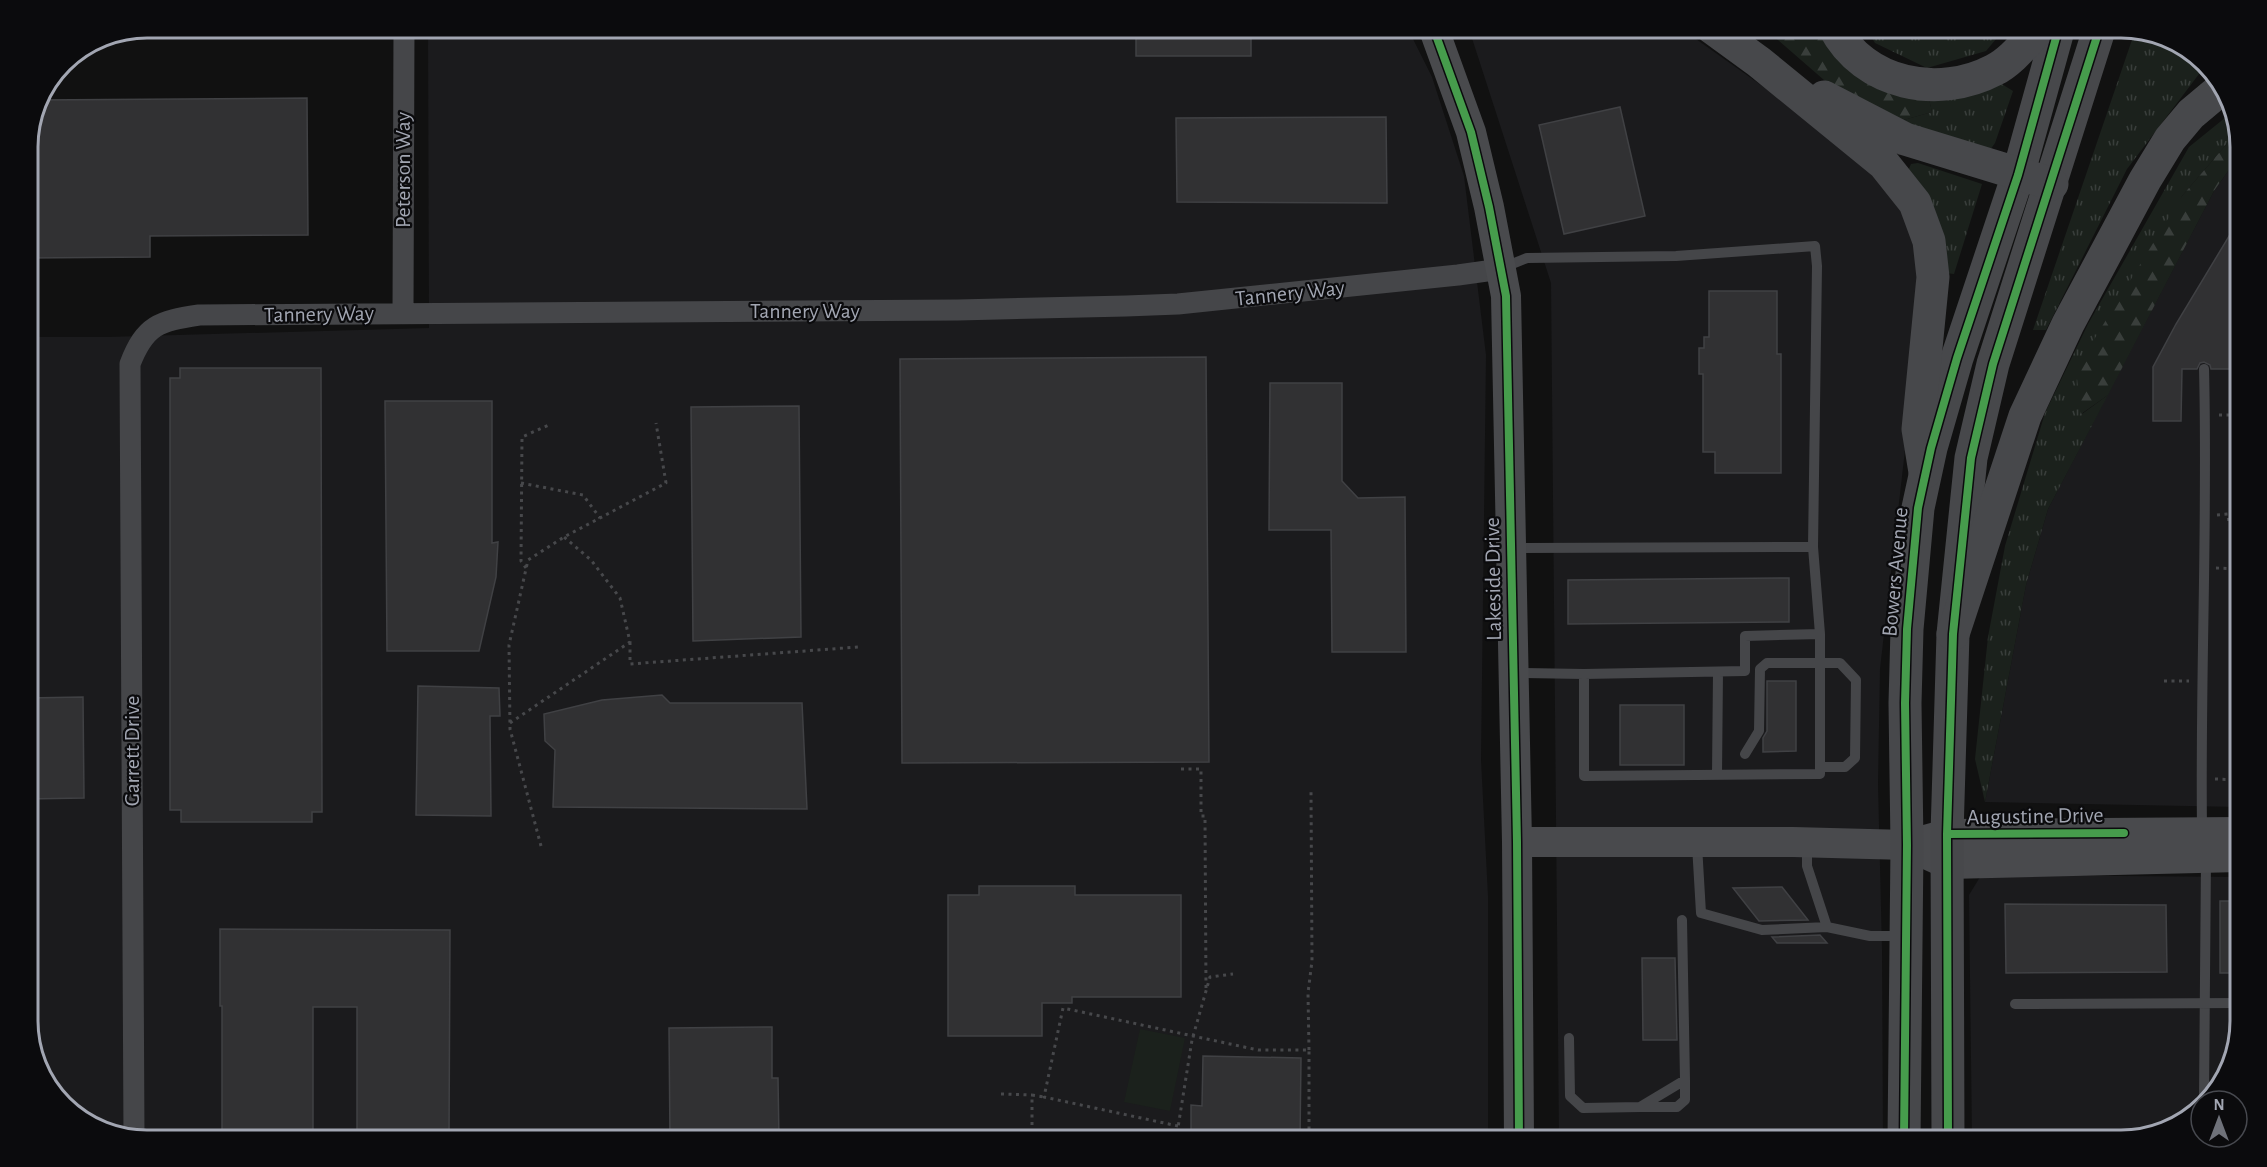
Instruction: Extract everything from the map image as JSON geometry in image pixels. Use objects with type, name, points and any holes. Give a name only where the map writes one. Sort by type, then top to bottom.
[{"type":"main road","points":[[1726,38],[1884,164],[1915,202],[1929,241],[1933,277],[1918,429],[1925,472]]},
{"type":"main road","points":[[1842,38],[1855,55],[1883,75],[1904,83],[1949,85],[1995,70],[2030,38]]},
{"type":"main road","name":"Bowers Avenue","points":[[1904,1130],[1907,844],[1906,629],[1918,508],[1925,472],[1957,358],[2018,175],[2056,38]]},
{"type":"main road","points":[[1948,1130],[1947,849],[1953,634],[1971,458],[1993,364],[2097,38]]},
{"type":"main road","points":[[1758,62],[1905,139],[2052,184]]},
{"type":"main road","points":[[1953,634],[2025,416],[2068,324],[2145,180],[2170,139],[2191,114],[2216,94]]},
{"type":"street","name":"Peterson Way","points":[[403,313],[404,38]]},
{"type":"street","name":"Lakeside Drive","points":[[1437,38],[1471,132],[1502,268],[1506,296],[1518,842],[1519,1130]]},
{"type":"street","name":"Tannery Way","points":[[130,364],[136,347],[146,333],[159,324],[199,315],[947,310],[1167,305],[1458,275],[1502,268]]},
{"type":"street","name":"Garrett Drive","points":[[130,364],[134,1129]]},
{"type":"street","name":"Augustine Drive","points":[[2204,845],[2230,836]]},
{"type":"street","name":"Augustine Drive","points":[[1518,842],[1807,842],[1907,844],[1947,849],[2204,845],[2230,853]]},
{"type":"lane","points":[[1502,268],[1527,258],[1676,256],[1815,246],[1817,266],[1813,547],[1820,634],[1820,774],[1584,777],[1584,674]]},
{"type":"lane","points":[[2204,369],[2206,568],[2201,680],[2201,779],[2204,845],[2205,1089]]},
{"type":"lane","points":[[1511,548],[1813,547]]},
{"type":"lane","points":[[1513,673],[1745,671],[1745,636],[1820,634]]},
{"type":"lane","points":[[1745,754],[1759,731],[1760,669],[1767,663],[1840,663],[1856,680],[1855,758],[1845,767],[1820,767]]},
{"type":"lane","points":[[1718,672],[1718,775]]},
{"type":"lane","points":[[1697,842],[1701,913],[1762,930],[1827,927],[1870,936],[1906,936]]},
{"type":"lane","points":[[1807,842],[1807,866],[1827,927]]},
{"type":"lane","points":[[1569,1038],[1570,1096],[1583,1108],[1677,1107],[1685,1100],[1682,920]]},
{"type":"lane","points":[[2015,1004],[2230,1003]]},
{"type":"lane","points":[[1640,1107],[1685,1080]]},
{"type":"path","points":[[2205,415],[2229,415]]},
{"type":"path","points":[[541,846],[510,723],[509,645],[528,560],[564,537],[666,483],[656,423]]},
{"type":"path","points":[[526,568],[521,561],[522,436],[550,424]]},
{"type":"path","points":[[521,483],[583,495],[600,518]]},
{"type":"path","points":[[2206,515],[2228,514],[2229,524]]},
{"type":"path","points":[[564,537],[591,560],[620,598],[630,642],[630,664],[858,647]]},
{"type":"path","points":[[2206,568],[2229,568]]},
{"type":"path","points":[[510,723],[630,642]]},
{"type":"path","points":[[1181,769],[1201,768],[1201,816],[1205,816],[1206,991]]},
{"type":"path","points":[[2201,779],[2230,780]]},
{"type":"path","points":[[1309,1130],[1308,993],[1312,961],[1311,792]]},
{"type":"path","points":[[1177,1130],[1193,1036],[1210,977],[1233,974]]},
{"type":"path","points":[[1044,1097],[1063,1008],[1258,1050],[1309,1050]]},
{"type":"path","points":[[1001,1094],[1044,1097],[1178,1126]]},
{"type":"path","points":[[1032,1095],[1032,1130]]},
{"type":"shaded area","points":[[428,38],[1412,38],[1432,77],[1464,176],[1486,355],[1481,760],[1488,896],[1488,1130],[147,1130],[112,1124],[86,1111],[65,1092],[49,1069],[43,1055],[38,1027],[38,337],[429,328]]},
{"type":"shaded area","points":[[1472,38],[1695,38],[1871,163],[1898,194],[1921,256],[1917,345],[1880,669],[1878,784],[1883,1130],[1559,1130],[1551,283]]},
{"type":"shaded area","points":[[2229,170],[2230,807],[1985,802],[2026,585],[2048,509],[2214,191]]},
{"type":"shaded area","points":[[2010,875],[2230,877],[2229,1035],[2224,1055],[2207,1087],[2205,1089],[2189,1089],[2189,1105],[2175,1115],[2135,1129],[1972,1130],[1969,895],[1980,877]]},
{"type":"green space","points":[[1776,38],[1837,38],[1929,99],[1932,112],[1900,121],[1824,80]]},
{"type":"green space","points":[[1872,38],[1997,38],[1986,51],[1927,68],[1875,43]]},
{"type":"green space","points":[[2132,39],[2155,43],[2169,49],[2181,56],[2200,73],[2127,169],[2046,330],[2033,330]]},
{"type":"green space","points":[[2000,83],[2013,91],[1995,143],[1990,150],[1900,121],[1932,112],[1929,99]]},
{"type":"green space","points":[[2225,118],[2229,141],[2182,196],[2082,414],[2108,395],[2048,509],[2026,585],[1985,802],[1975,759],[1988,637],[2005,546],[2045,413],[2088,324],[2189,147]]},
{"type":"green space","points":[[2229,141],[2229,170],[2214,191],[2108,395],[2081,414],[2076,369],[2182,196]]},
{"type":"green space","points":[[1918,163],[1982,184],[1954,274],[1939,272],[1908,171],[1911,164]]},
{"type":"green space","points":[[1140,1029],[1185,1038],[1170,1111],[1124,1102]]},
{"type":"building","points":[[1136,38],[1251,38],[1251,56],[1136,56]]},
{"type":"building","points":[[307,98],[308,235],[150,236],[150,257],[38,258],[38,140],[41,118],[48,100]]},
{"type":"building","points":[[1620,107],[1645,216],[1564,234],[1539,125]]},
{"type":"building","points":[[1386,117],[1387,203],[1177,202],[1176,118]]},
{"type":"building","points":[[2229,236],[2229,369],[2211,369],[2210,365],[2204,362],[2200,363],[2197,369],[2182,369],[2181,421],[2153,421],[2153,367]]},
{"type":"building","points":[[1709,291],[1777,291],[1777,354],[1781,354],[1781,473],[1715,473],[1715,452],[1703,452],[1703,374],[1699,374],[1699,348],[1704,348],[1704,337],[1709,337]]},
{"type":"building","points":[[1206,357],[1209,762],[902,763],[900,359]]},
{"type":"building","points":[[180,368],[321,368],[322,812],[312,812],[312,822],[181,822],[181,810],[170,810],[170,378],[180,378]]},
{"type":"building","points":[[1270,383],[1342,383],[1342,481],[1358,498],[1405,497],[1406,652],[1332,652],[1331,530],[1269,530]]},
{"type":"building","points":[[385,401],[492,401],[492,543],[498,542],[496,577],[479,651],[387,651]]},
{"type":"building","points":[[799,406],[801,637],[693,641],[691,407]]},
{"type":"building","points":[[1789,578],[1789,622],[1568,624],[1568,580]]},
{"type":"building","points":[[1767,681],[1796,681],[1796,751],[1763,752],[1763,738],[1767,731]]},
{"type":"building","points":[[418,686],[499,688],[500,716],[490,716],[491,816],[416,815]]},
{"type":"building","points":[[662,695],[670,703],[802,703],[807,809],[553,807],[555,750],[545,741],[544,714],[602,700]]},
{"type":"building","points":[[83,697],[84,798],[38,799],[38,698]]},
{"type":"building","points":[[1620,705],[1684,705],[1684,765],[1620,765]]},
{"type":"building","points":[[979,886],[1075,886],[1075,895],[1181,895],[1181,997],[1072,997],[1072,1003],[1042,1003],[1042,1036],[948,1036],[948,895],[979,895]]},
{"type":"building","points":[[1782,887],[1808,920],[1759,921],[1733,888]]},
{"type":"building","points":[[2220,901],[2230,901],[2230,973],[2220,973]]},
{"type":"building","points":[[2005,904],[2166,905],[2167,972],[2006,973]]},
{"type":"building","points":[[220,929],[450,930],[449,1130],[357,1130],[357,1007],[313,1007],[313,1130],[222,1130],[222,1006],[220,1006]]},
{"type":"building","points":[[1820,935],[1827,943],[1777,943],[1772,937]]},
{"type":"building","points":[[1642,958],[1675,958],[1677,1040],[1643,1040]]},
{"type":"building","points":[[772,1027],[772,1078],[778,1078],[779,1130],[670,1130],[669,1028]]},
{"type":"building","points":[[1203,1056],[1301,1058],[1300,1130],[1191,1130],[1191,1105],[1202,1106]]},
{"type":"cycle path","points":[[1437,38],[1471,132],[1489,207],[1506,296],[1517,842],[1519,1130]]},
{"type":"cycle path","points":[[1904,1130],[1907,845],[1905,703],[1907,629],[1918,508],[1931,448],[1957,358],[2018,175],[2056,38]]},
{"type":"cycle path","points":[[1948,1130],[1947,834],[1953,634],[1971,458],[1993,364],[2097,38]]},
{"type":"cycle path","points":[[1947,834],[2124,833]]}]
